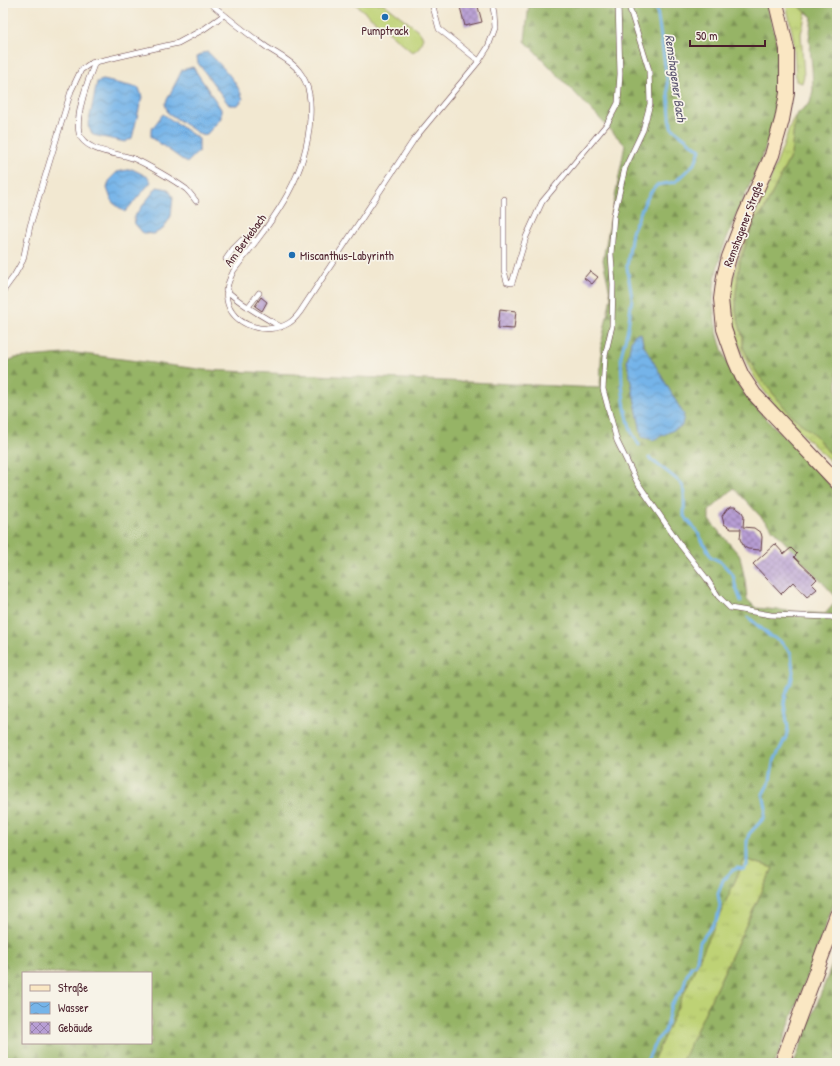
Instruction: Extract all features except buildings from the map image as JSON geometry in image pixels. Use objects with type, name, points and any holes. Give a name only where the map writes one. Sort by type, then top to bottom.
[{"type":"main road","name":"Remshagener Straße","points":[[776,3],[788,49],[787,93],[782,120],[772,155],[745,214],[729,257],[724,276],[722,299],[724,329],[734,360],[742,376],[754,394],[837,482]]},
{"type":"main road","points":[[782,1063],[837,915]]},
{"type":"lane","name":"Am Berkebach","points":[[210,3],[266,47],[290,62],[299,71],[303,78],[310,98],[309,133],[303,160],[290,190],[281,207],[234,270],[226,290]]},
{"type":"lane","points":[[432,3],[439,29],[479,62]]},
{"type":"lane","points":[[226,290],[230,308],[238,319],[254,328],[280,327],[290,323],[295,318],[305,306],[415,138],[479,62],[488,47],[495,28],[492,3]]},
{"type":"lane","points":[[504,199],[504,271],[507,282],[512,282],[526,237],[542,202],[607,124],[618,103],[620,74],[618,3]]},
{"type":"lane","points":[[628,3],[649,70],[650,104],[643,130],[625,168],[614,215],[611,254],[613,284],[612,326],[605,356],[602,388],[617,441],[637,482],[681,546],[707,579],[718,596],[730,608],[771,615],[831,617],[837,619]]},
{"type":"lane","points":[[3,290],[14,276],[23,260],[30,226],[71,91],[81,70],[91,63],[178,43],[204,29],[224,15]]},
{"type":"lane","points":[[95,62],[86,86],[78,121],[80,134],[86,143],[100,150],[133,158],[186,189],[196,200]]},
{"type":"lane","points":[[226,259],[242,240],[246,238],[256,241]]},
{"type":"lane","points":[[226,290],[248,307],[280,327]]},
{"type":"lane","points":[[248,307],[259,293]]},
{"type":"green space","name":"Pumptrack","points":[[354,3],[383,3],[418,30],[423,37],[420,46],[412,52]]},
{"type":"green space","points":[[529,3],[766,3],[778,52],[780,77],[777,104],[766,147],[722,252],[714,286],[714,312],[718,337],[722,350],[732,373],[744,394],[805,457],[837,493],[837,598],[734,488],[709,511],[709,520],[740,556],[747,599],[756,608],[825,614],[837,600],[837,895],[775,1063],[681,1063],[773,868],[745,859],[652,1063],[3,1063],[3,363],[15,358],[76,353],[206,370],[600,388],[602,340],[611,297],[603,260],[625,145],[525,41]],"holes":[[[641,333],[643,344],[642,436],[627,362]]]},
{"type":"green space","points":[[786,3],[795,3],[806,12],[801,34],[804,76],[802,83],[796,81],[793,37]]},
{"type":"green space","points":[[795,3],[837,3],[837,463],[815,435],[791,415],[761,379],[750,362],[743,347],[743,338],[736,312],[736,292],[740,261],[755,219],[762,214],[791,155],[795,118],[799,112],[810,103],[813,90],[809,39],[812,17]]},
{"type":"green space","points":[[799,112],[795,118],[791,155],[762,214],[755,219],[740,261],[736,292],[736,312],[743,338],[743,347],[750,362],[761,379],[791,415],[815,435],[837,463],[837,468],[785,416],[756,379],[744,358],[736,336],[731,303],[732,284],[744,243],[773,174],[791,123]]},
{"type":"green space","points":[[745,859],[773,868],[681,1063],[652,1063]]},
{"type":"green space","points":[[837,952],[837,1063],[794,1063]]},
{"type":"water","points":[[208,52],[237,86],[243,99],[238,105],[229,105],[198,63],[197,57]]},
{"type":"water","points":[[193,67],[221,109],[221,118],[207,134],[201,135],[168,113],[165,104],[182,70]]},
{"type":"water","points":[[103,80],[139,88],[142,97],[132,138],[125,142],[93,135],[88,126],[97,82]]},
{"type":"water","points":[[163,114],[199,139],[199,151],[187,163],[151,137],[151,130]]},
{"type":"water","points":[[132,169],[148,177],[151,182],[125,212],[112,202],[107,188],[110,179],[117,172]]},
{"type":"water","points":[[157,187],[168,189],[173,197],[171,216],[163,229],[154,234],[143,233],[135,224],[134,217]]},
{"type":"water","points":[[641,333],[643,344],[684,415],[682,426],[653,440],[642,437],[627,362],[631,341],[635,334]]},
{"type":"waterway","name":"Remshagener Bach","points":[[639,445],[631,431],[625,408],[622,385],[621,356],[628,328],[632,298],[627,267],[632,232],[651,192],[657,185],[675,182],[695,163],[700,150],[671,127],[667,79],[656,3]]},
{"type":"waterway","name":"Remshagener Bach","points":[[649,458],[682,484],[684,493],[684,516],[697,531],[711,557],[721,562],[733,575],[741,601]]},
{"type":"waterway","name":"Remshagener Bach","points":[[646,1063],[656,1041],[665,1031],[671,1005],[683,989],[686,977],[691,967],[696,964],[700,942],[717,919],[720,906],[718,894],[723,880],[737,868],[744,869],[747,865],[747,841],[749,834],[764,818],[766,808],[763,794],[770,781],[773,763],[786,737],[788,728],[784,703],[793,672],[791,653],[779,640],[770,636],[748,617]]},
{"type":"place","name":"Pumptrack","points":[[385,17]]},
{"type":"place","name":"Miscanthus-Labyrinth","points":[[292,255]]}]
